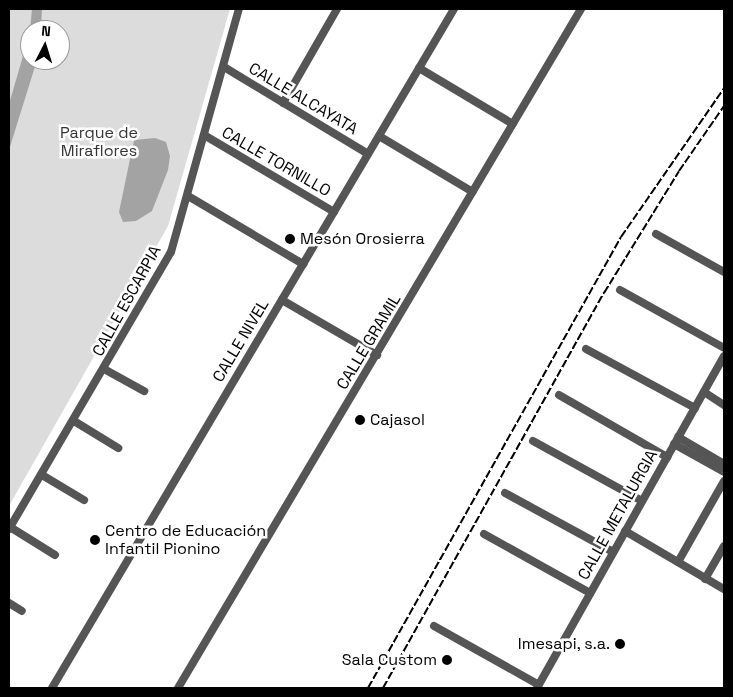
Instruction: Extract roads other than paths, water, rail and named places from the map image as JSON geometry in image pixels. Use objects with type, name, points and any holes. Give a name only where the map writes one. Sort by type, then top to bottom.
[{"type":"street","name":"CALLE ESCARPIA","points":[[9,528],[74,421],[171,252],[239,9]]},
{"type":"street","points":[[282,103],[337,9]]},
{"type":"street","name":"CALLE NIVEL","points":[[52,688],[454,9]]},
{"type":"street","name":"CALLE GRAMIL","points":[[178,688],[581,9]]},
{"type":"street","name":"CALLE ALCAYATA","points":[[224,68],[368,154]]},
{"type":"street","points":[[419,68],[513,124]]},
{"type":"street","name":"CALLE TORNILLO","points":[[204,135],[334,212]]},
{"type":"street","points":[[379,136],[473,192]]},
{"type":"street","points":[[188,196],[303,264]]},
{"type":"street","points":[[656,234],[724,272]]},
{"type":"street","points":[[620,290],[724,348]]},
{"type":"street","points":[[282,300],[377,355]]},
{"type":"street","points":[[586,348],[694,408]]},
{"type":"street","name":"CALLE METALURGIA","points":[[538,687],[724,356]]},
{"type":"street","points":[[104,369],[144,392]]},
{"type":"street","points":[[704,392],[724,404]]},
{"type":"street","points":[[559,395],[667,457]]},
{"type":"street","points":[[74,421],[118,448]]},
{"type":"street","points":[[533,441],[642,501]]},
{"type":"street","points":[[676,441],[724,464]]},
{"type":"street","points":[[676,441],[724,472]]},
{"type":"street","points":[[42,475],[84,500]]},
{"type":"street","points":[[678,562],[724,481]]},
{"type":"street","points":[[505,493],[614,552]]},
{"type":"street","points":[[9,528],[55,555]]},
{"type":"street","points":[[625,531],[724,589]]},
{"type":"street","points":[[484,534],[590,593]]},
{"type":"street","points":[[705,579],[724,546]]},
{"type":"street","points":[[9,603],[22,611]]},
{"type":"street","points":[[434,626],[538,687]]},
{"type":"railway","points":[[368,688],[621,237],[724,88]]},
{"type":"railway","points":[[383,688],[604,293],[679,171],[724,106]]},
{"type":"place","name":"Mesón Orosierra","points":[[290,239]]},
{"type":"place","name":"Cajasol","points":[[360,420]]},
{"type":"place","name":"Centro de Educación Infantil Pionino","points":[[95,540]]},
{"type":"place","name":"Imesapi, s.a.","points":[[620,644]]},
{"type":"place","name":"Sala Custom","points":[[447,660]]},
{"type":"park label","name":"Parque de Miraflores","points":[[99,142]]}]
